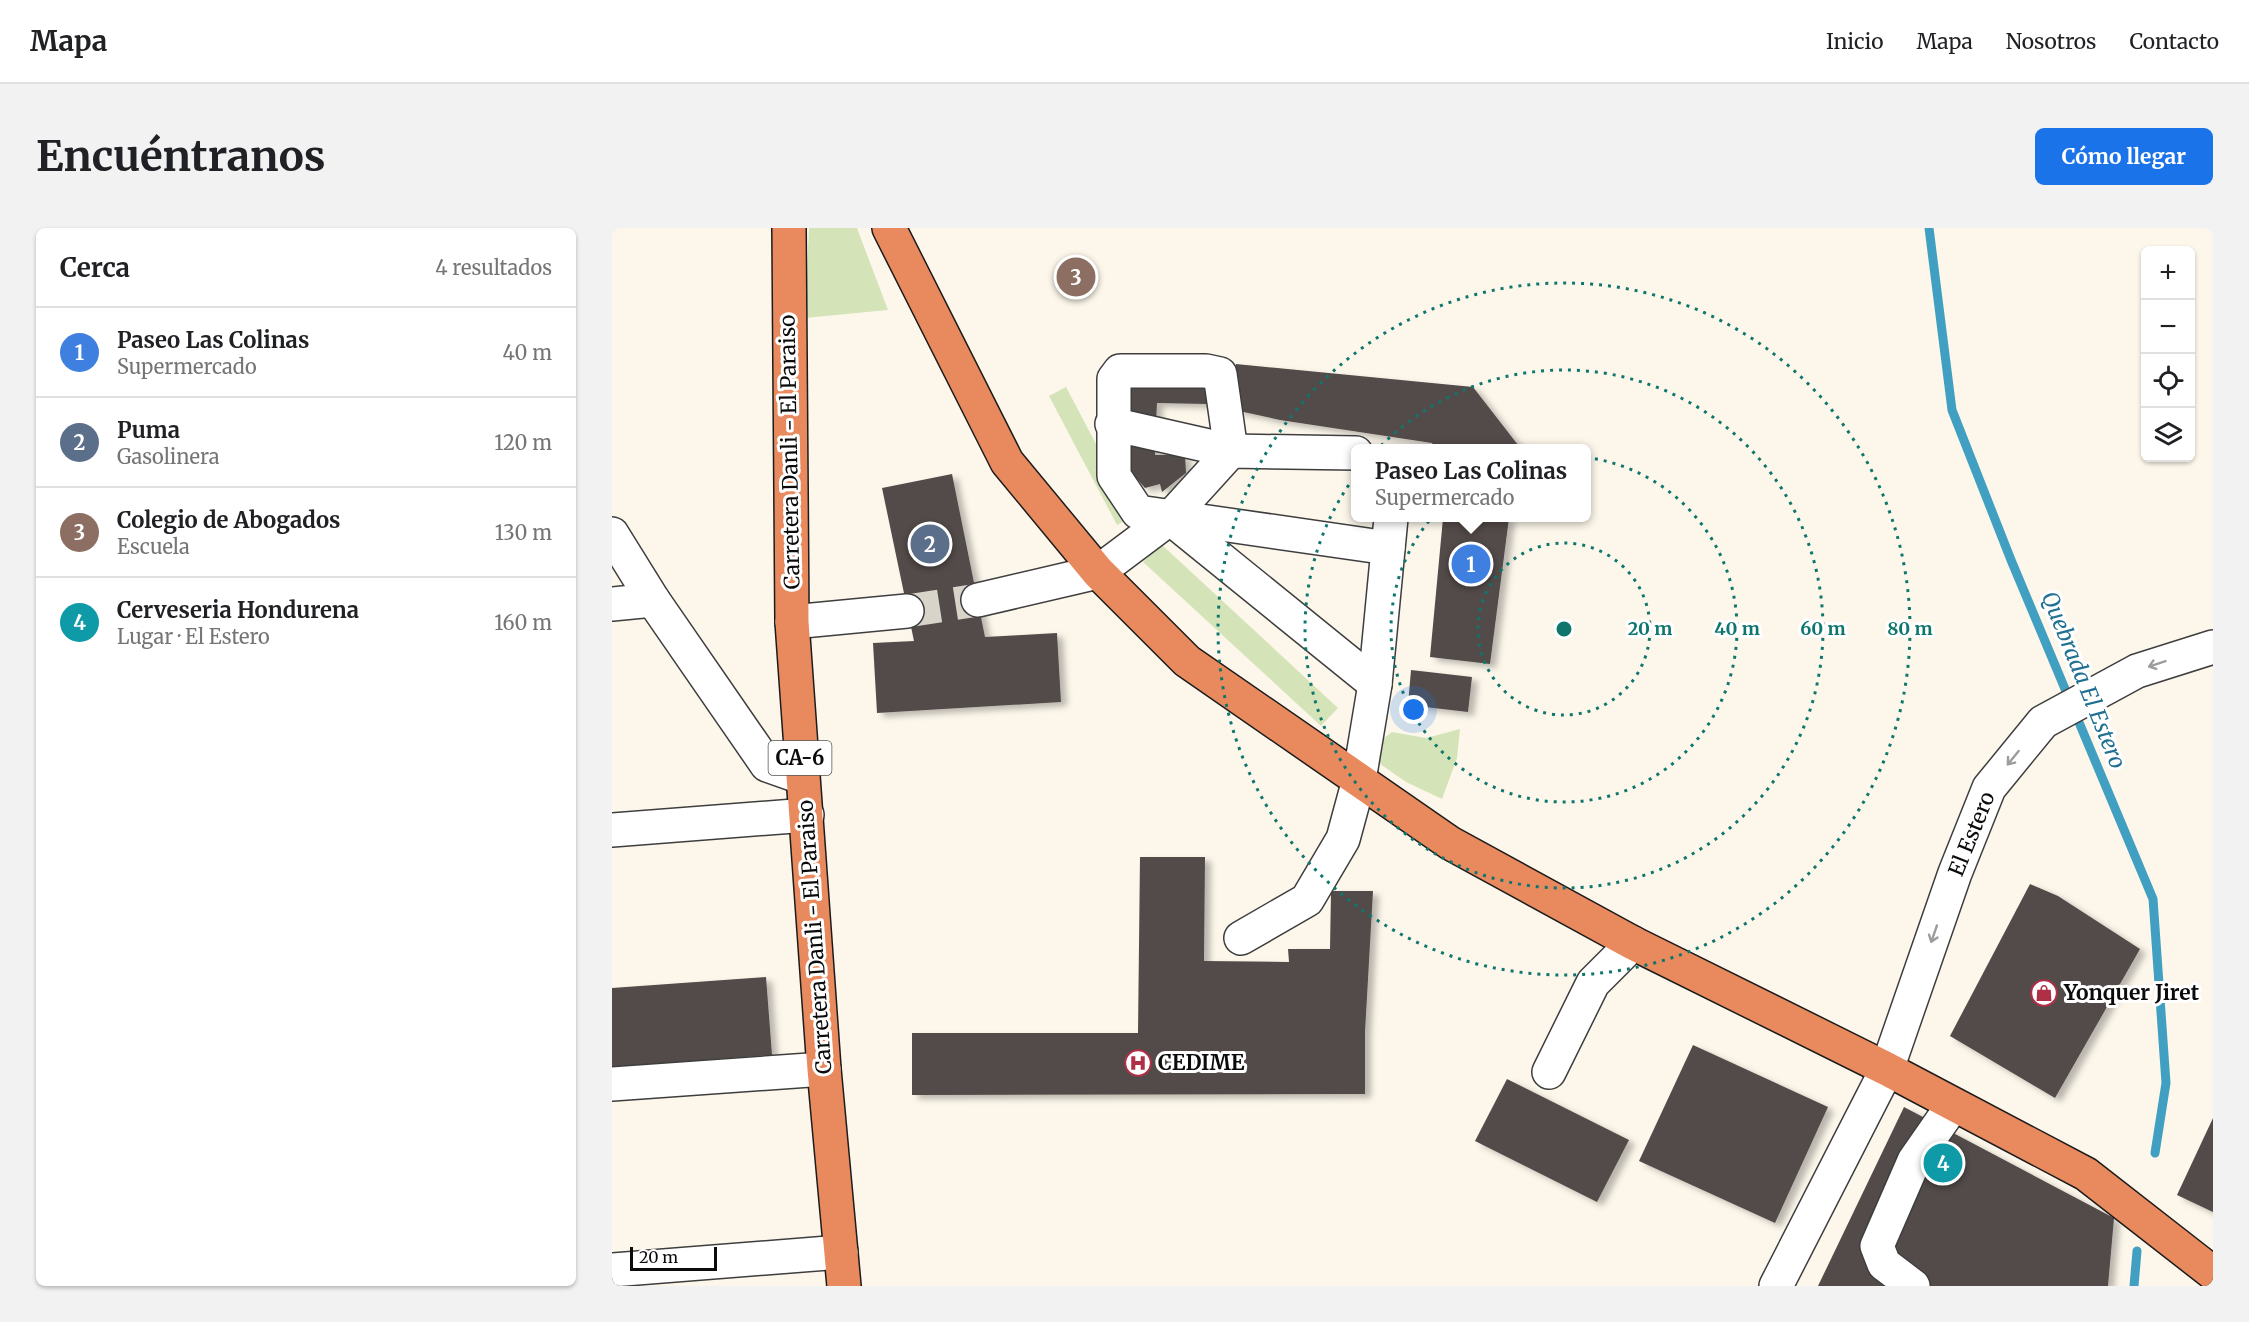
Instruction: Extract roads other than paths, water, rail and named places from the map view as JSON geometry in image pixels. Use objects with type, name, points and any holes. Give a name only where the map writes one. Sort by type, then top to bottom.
[{"type":"highway","name":"Carretera Danli - El Paraiso","points":[[789,228],[792,622],[801,777],[807,814],[824,1069],[844,1286]]},
{"type":"highway","points":[[889,228],[1007,462],[1098,572],[1187,660],[1450,843],[1633,943],[1887,1069],[2086,1174],[2213,1273]]},
{"type":"street","points":[[1231,451],[1220,374],[1206,371],[1120,371],[1114,379],[1112,423],[1114,476],[1138,512],[1170,518],[1390,533],[1374,684],[1359,780],[1343,839],[1307,900],[1241,938]]},
{"type":"street","points":[[1112,423],[1231,451],[1351,453]]},
{"type":"street","points":[[978,600],[1098,572],[1170,518],[1231,451]]},
{"type":"street","points":[[1170,518],[1374,684]]},
{"type":"street","points":[[612,534],[653,600],[767,765],[801,777]]},
{"type":"street","points":[[612,604],[653,600]]},
{"type":"street","points":[[792,622],[907,611]]},
{"type":"street","name":"El Estero","points":[[1776,1286],[1887,1069],[1955,873],[1989,788],[2043,722],[2137,671],[2213,646]]},
{"type":"street","points":[[612,830],[807,814]]},
{"type":"street","points":[[1549,1072],[1593,983],[1633,943]]},
{"type":"street","points":[[612,1084],[824,1069]]},
{"type":"street","points":[[1913,1286],[1884,1264],[1877,1246],[1914,1161],[1953,1105]]},
{"type":"street","points":[[612,1270],[841,1252]]},
{"type":"waterway","name":"Quebrada El Estero","points":[[1929,228],[1952,410],[2011,560],[2153,899],[2166,1083],[2155,1153]]},
{"type":"waterway","name":"Quebrada El Estero","points":[[2134,1286],[2137,1251]]},
{"type":"tunnel","points":[[907,611],[978,600]]},
{"type":"place","name":"Colegio de Abogados","points":[[1076,277]]},
{"type":"place","name":"Puma","points":[[930,544]]},
{"type":"place","name":"Paseo Las Colinas","points":[[1471,564]]},
{"type":"place","name":"Yonquer Jiret","points":[[2044,993]]},
{"type":"place","name":"CEDIME","points":[[1138,1063]]},
{"type":"place","name":"Cerveseria Hondurena","points":[[1943,1163]]}]
